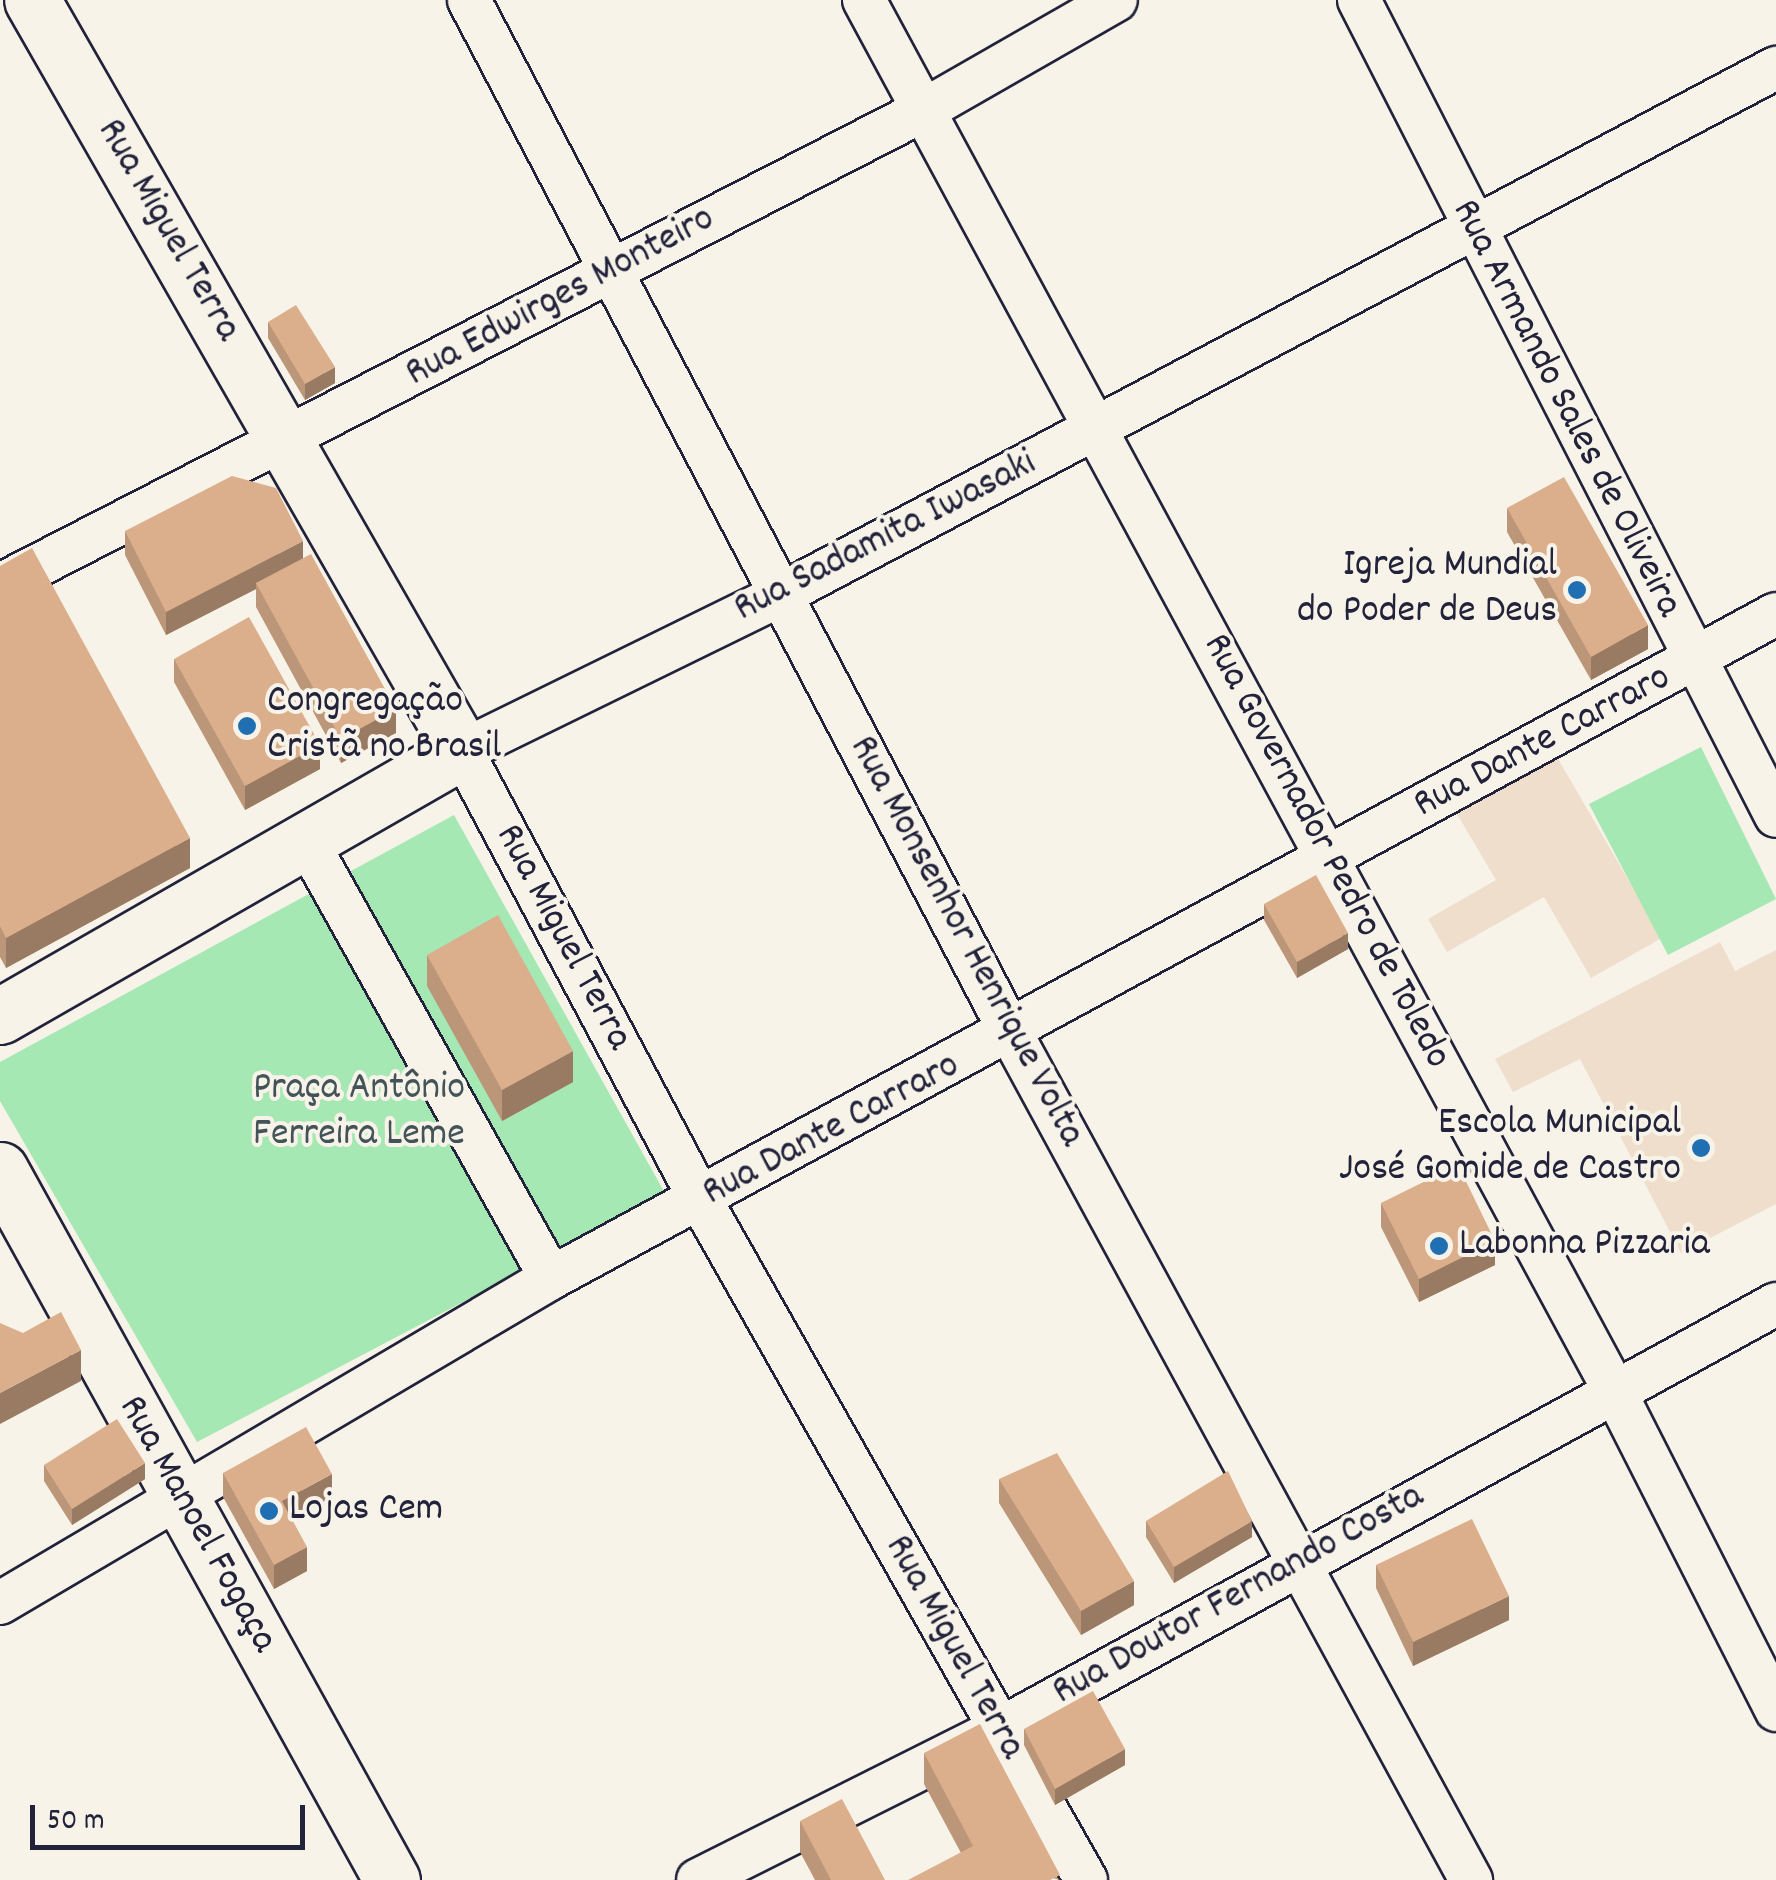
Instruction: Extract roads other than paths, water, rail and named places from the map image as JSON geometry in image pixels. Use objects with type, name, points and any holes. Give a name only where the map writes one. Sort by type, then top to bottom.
[{"type":"main road","name":"Rua Miguel Terra","points":[[32,0],[289,439],[462,751]]},
{"type":"main road","name":"Rua Sadamita Iwasaki","points":[[0,1016],[462,751]]},
{"type":"main road","name":"Rua Manoel Fogaça","points":[[0,1170],[392,1880]]},
{"type":"street","name":"Rua Monsenhor Henrique Volta","points":[[469,0],[1012,1035],[1470,1880]]},
{"type":"street","name":"Rua Governador Pedro de Toledo","points":[[864,0],[1098,427],[1614,1390],[1776,1710]]},
{"type":"street","name":"Rua Edwirges Monteiro","points":[[0,584],[924,110],[1116,0]]},
{"type":"street","name":"Rua Armando Sales de Oliveira","points":[[1358,0],[1776,816]]},
{"type":"street","name":"Rua Sadamita Iwasaki","points":[[462,751],[782,594],[1776,68]]},
{"type":"street","name":"Rua Dante Carraro","points":[[0,1603],[182,1500],[551,1278],[1012,1035],[1776,614]]},
{"type":"street","name":"Rua Miguel Terra","points":[[462,751],[701,1201],[1086,1880]]},
{"type":"street","points":[[306,840],[551,1278]]},
{"type":"street","name":"Rua Doutor Fernando Costa","points":[[698,1880],[998,1730],[1776,1304]]},
{"type":"place","name":"Igreja Mundial do Poder de Deus","points":[[1577,590]]},
{"type":"place","name":"Congregação Cristã no Brasil","points":[[247,726]]},
{"type":"place","name":"Escola Municipal José Gomide de Castro","points":[[1701,1148]]},
{"type":"place","name":"Labonna Pizzaria","points":[[1439,1246]]},
{"type":"place","name":"Lojas Cem","points":[[269,1511]]},
{"type":"park label","name":"Praça Antônio Ferreira Leme","points":[[359,1113]]}]
